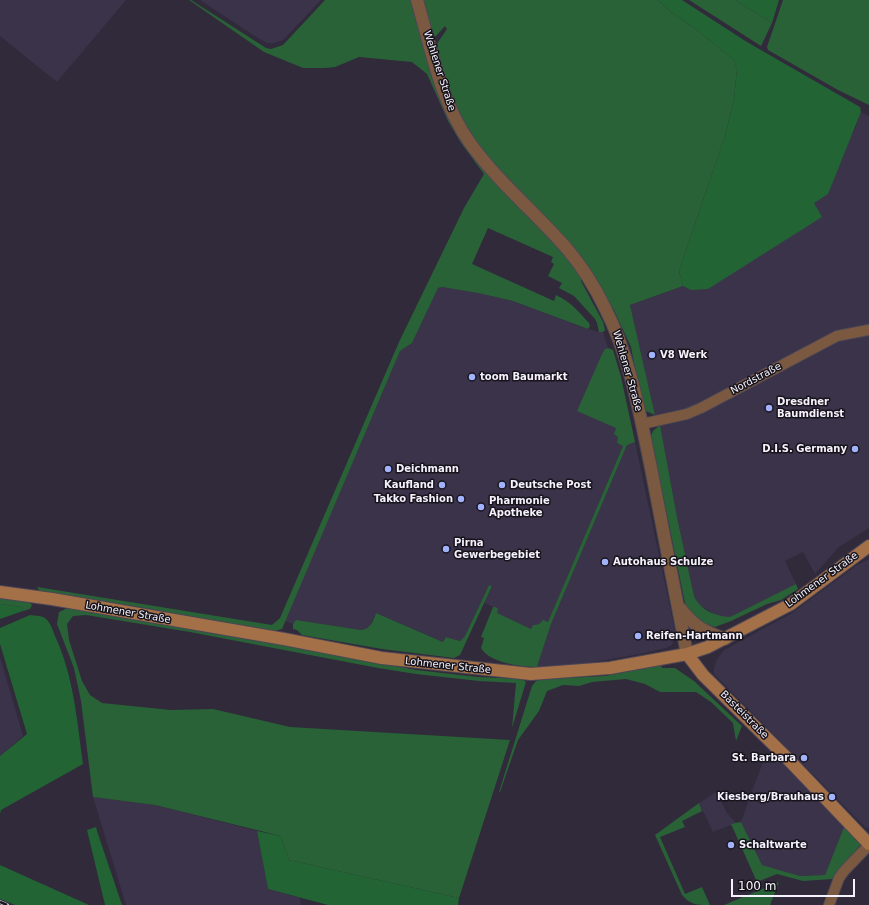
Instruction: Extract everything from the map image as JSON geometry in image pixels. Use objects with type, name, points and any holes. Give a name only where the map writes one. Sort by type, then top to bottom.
[{"type":"main road","name":"Lohmener Straße","points":[[0,592],[52,599],[277,638],[382,658],[520,674],[564,672],[610,668],[687,654],[708,647],[791,604],[869,546]]},
{"type":"main road","name":"Basteistraße","points":[[687,654],[703,675],[784,755],[869,844]]},
{"type":"street","name":"Wehlener Straße","points":[[417,0],[445,96],[461,129],[479,155],[568,250],[589,278],[605,307],[622,346],[642,424],[687,654]]},
{"type":"street","name":"Nordstraße","points":[[642,424],[686,414],[701,408],[837,336],[868,330]]},
{"type":"street","points":[[678,606],[691,622],[705,632],[725,639]]},
{"type":"street","points":[[829,905],[839,878],[869,844]]},
{"type":"shaded area","points":[[0,0],[126,0],[57,82],[0,36]]},
{"type":"shaded area","points":[[200,0],[321,0],[283,40],[274,43],[267,43]]},
{"type":"shaded area","points":[[861,112],[869,116],[869,528],[839,547],[815,574],[803,552],[785,561],[796,584],[730,617],[720,617],[697,604],[694,596],[677,517],[660,425],[664,423],[661,415],[655,415],[630,305],[683,286],[691,290],[821,217],[814,203],[855,129]]},
{"type":"shaded area","points":[[442,287],[513,301],[582,327],[603,332],[608,348],[605,349],[617,435],[619,439],[617,443],[623,446],[548,622],[541,623],[531,629],[496,613],[498,609],[484,603],[492,586],[489,585],[465,636],[460,641],[446,637],[444,642],[376,613],[369,627],[361,630],[296,620],[293,624],[285,621],[400,351],[412,343],[438,288]]},
{"type":"shaded area","points":[[635,442],[675,631],[672,645],[666,648],[640,654],[582,664],[537,667],[551,624],[627,444]]},
{"type":"shaded area","points":[[869,559],[869,827],[866,828],[714,674],[714,668],[717,659],[724,650],[792,613],[857,565]]},
{"type":"shaded area","points":[[0,657],[23,736],[0,756]]},
{"type":"shaded area","points":[[770,751],[844,827],[825,875],[800,876],[762,865],[741,822],[763,762]]},
{"type":"shaded area","points":[[716,792],[727,813],[736,823],[713,832],[699,803]]},
{"type":"shaded area","points":[[93,797],[155,805],[257,831],[268,889],[300,898],[301,905],[126,905]]},
{"type":"green space","points":[[189,0],[266,48],[271,49],[283,45],[325,0],[414,0],[452,120],[565,253],[583,278],[581,281],[603,322],[605,330],[603,332],[599,332],[595,319],[574,296],[559,288],[562,283],[548,276],[554,264],[551,262],[553,257],[488,228],[472,264],[554,301],[556,295],[578,311],[590,326],[588,329],[513,301],[478,293],[442,287],[438,288],[412,343],[400,351],[282,629],[275,631],[134,606],[40,592],[37,587],[272,625],[280,618],[399,342],[464,208],[484,174],[461,143],[448,121],[427,74],[412,62],[359,57],[335,67],[303,68],[264,52]]},
{"type":"green space","points":[[421,0],[658,0],[668,10],[698,31],[733,59],[737,68],[734,99],[725,136],[679,271],[683,286],[630,305],[655,415],[646,411],[638,384],[631,347],[614,310],[585,266],[494,167],[458,115],[435,49],[447,29],[445,26],[436,36],[431,36]]},
{"type":"green space","points":[[658,0],[682,0],[747,42],[860,107],[861,112],[828,194],[814,203],[822,217],[708,289],[691,290],[683,286],[679,271],[725,136],[734,99],[737,68],[733,59],[698,31],[668,10]]},
{"type":"green space","points":[[689,0],[735,0],[772,23],[761,46]]},
{"type":"green space","points":[[735,0],[779,0],[772,23]]},
{"type":"green space","points":[[783,0],[869,0],[869,105],[838,90],[768,50],[767,47]]},
{"type":"green space","points":[[608,348],[613,350],[621,377],[635,442],[627,445],[551,624],[537,667],[515,665],[498,661],[485,653],[481,648],[484,638],[481,637],[493,607],[498,608],[497,613],[531,629],[533,625],[539,624],[543,620],[548,622],[623,446],[617,443],[618,437],[614,434],[616,428],[577,411],[602,354],[605,349]]},
{"type":"green space","points":[[660,425],[677,517],[694,596],[700,605],[704,609],[714,614],[730,617],[796,584],[798,589],[781,600],[767,604],[715,627],[702,623],[689,613],[685,603],[651,436],[653,431]]},
{"type":"green space","points":[[489,585],[492,586],[460,655],[454,658],[382,649],[302,635],[297,630],[293,629],[293,624],[296,620],[361,630],[367,628],[371,624],[376,613],[443,642],[446,637],[460,641],[465,636]]},
{"type":"green space","points":[[0,598],[29,602],[32,605],[30,609],[23,611],[22,607],[0,604]]},
{"type":"green space","points":[[0,604],[22,607],[23,611],[0,619]]},
{"type":"green space","points":[[70,607],[283,644],[416,670],[478,677],[522,679],[526,682],[512,728],[516,683],[479,681],[378,668],[190,632],[86,615],[73,616],[67,624],[69,640],[82,681],[90,695],[102,703],[171,710],[213,709],[290,727],[510,740],[459,898],[289,860],[281,836],[155,805],[93,797],[81,701],[74,668],[57,624],[59,612]]},
{"type":"green space","points":[[30,615],[41,616],[48,622],[52,628],[67,667],[77,715],[83,764],[1,810],[0,814],[0,756],[27,734],[0,644],[0,628]]},
{"type":"green space","points":[[661,665],[662,668],[675,668],[694,681],[742,726],[736,741],[733,723],[711,702],[696,692],[660,692],[645,684],[626,679],[592,682],[579,686],[563,685],[547,691],[539,711],[518,740],[499,792],[532,686],[536,681],[543,679],[605,676]]},
{"type":"green space","points":[[699,803],[702,811],[682,821],[685,827],[660,837],[685,894],[702,887],[710,905],[694,904],[682,895],[655,835]]},
{"type":"green space","points":[[741,822],[762,865],[800,876],[825,875],[844,827],[860,843],[857,849],[859,851],[832,879],[803,881],[777,874],[757,882],[731,824]]},
{"type":"green space","points":[[96,827],[122,905],[105,905],[87,830]]},
{"type":"green space","points":[[257,831],[281,836],[289,860],[459,898],[458,905],[328,905],[268,889]]},
{"type":"green space","points":[[0,865],[89,905],[15,905],[0,899]]},
{"type":"green space","points":[[779,882],[770,905],[724,905]]},
{"type":"railway","points":[[0,902],[7,905]]},
{"type":"place","name":"V8 Werk","points":[[652,355]]},
{"type":"place","name":"toom Baumarkt","points":[[472,377]]},
{"type":"place","name":"Dresdner Baumdienst","points":[[769,408]]},
{"type":"place","name":"D.I.S. Germany","points":[[855,449]]},
{"type":"place","name":"Deichmann","points":[[388,469]]},
{"type":"place","name":"Kaufland","points":[[442,485]]},
{"type":"place","name":"Deutsche Post","points":[[502,485]]},
{"type":"place","name":"Takko Fashion","points":[[461,499]]},
{"type":"place","name":"Pharmonie Apotheke","points":[[481,507]]},
{"type":"place","name":"Pirna Gewerbegebiet","points":[[446,549]]},
{"type":"place","name":"Autohaus Schulze","points":[[605,562]]},
{"type":"place","name":"Reifen-Hartmann","points":[[638,636]]},
{"type":"place","name":"St. Barbara","points":[[804,758]]},
{"type":"place","name":"Kiesberg/Brauhaus","points":[[832,797]]},
{"type":"place","name":"Schaltwarte","points":[[731,845]]}]
